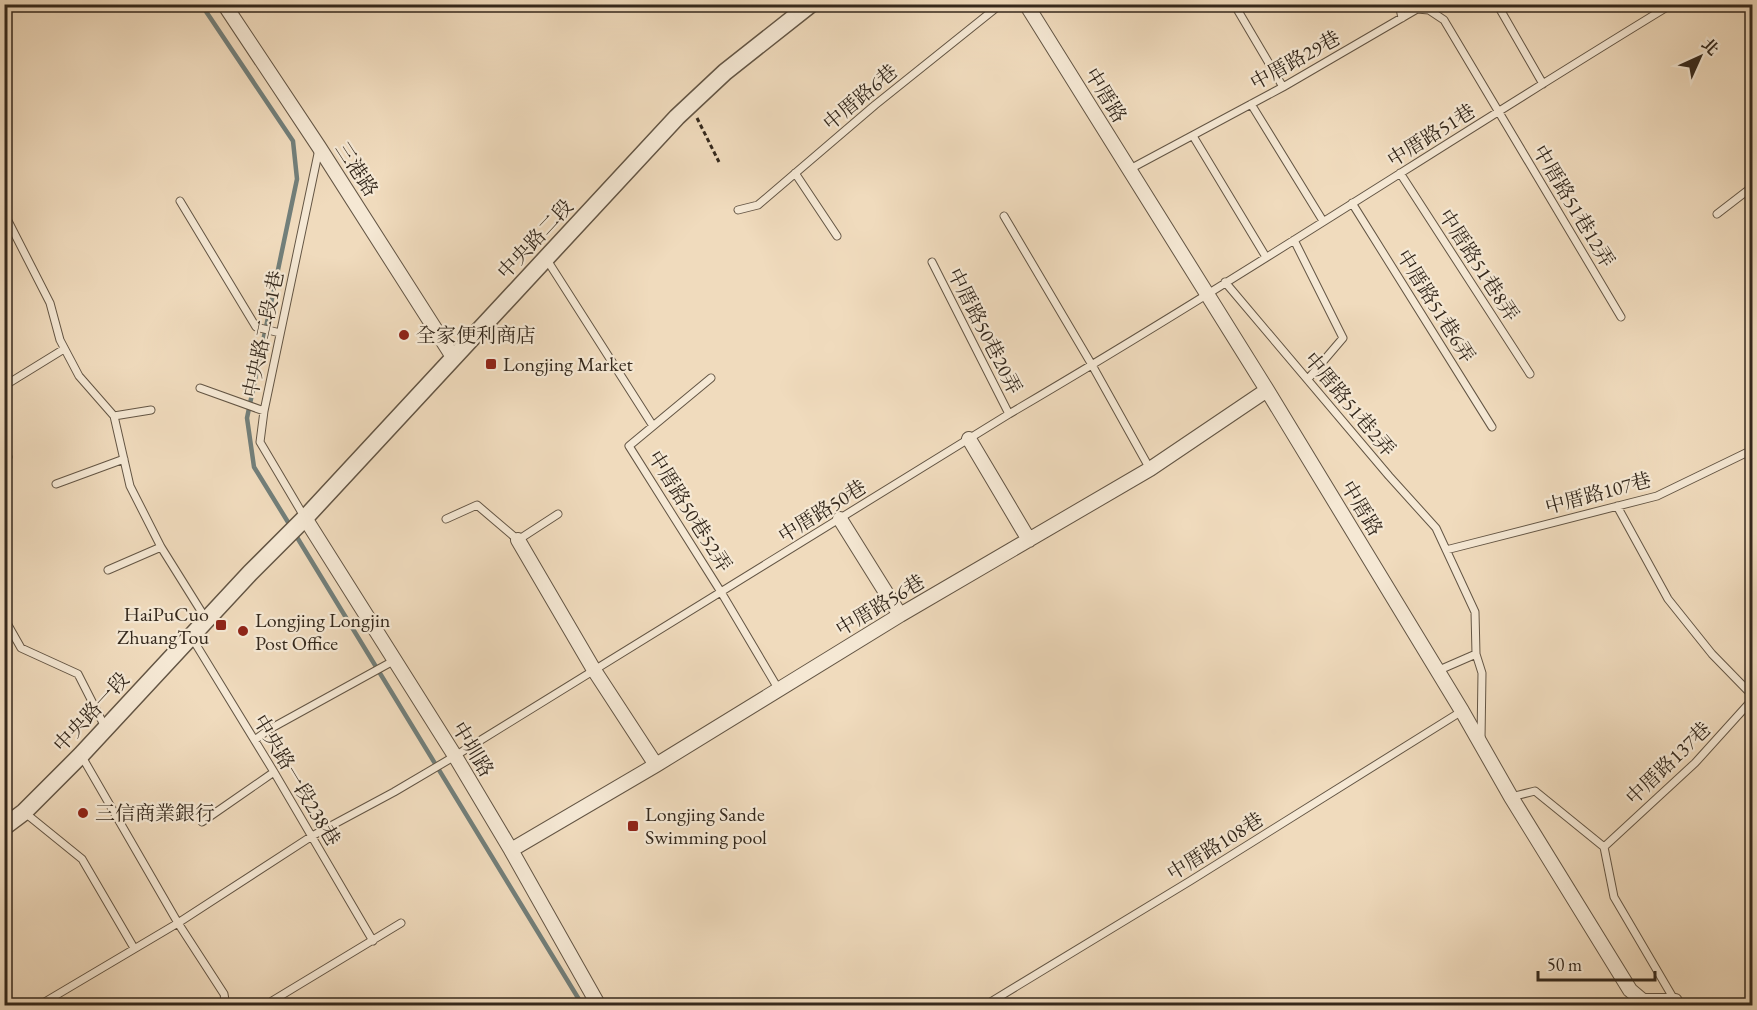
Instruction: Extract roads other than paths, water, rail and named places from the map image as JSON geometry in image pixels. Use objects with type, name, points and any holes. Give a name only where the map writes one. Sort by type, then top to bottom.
[{"type":"street","points":[[4,8],[10,4]]},
{"type":"street","name":"三港路","points":[[224,4],[319,147],[453,357]]},
{"type":"street","name":"中央路二段","points":[[305,518],[690,104],[791,10],[811,4]]},
{"type":"street","name":"中厝路","points":[[1026,4],[1267,390],[1462,711],[1511,797],[1630,990],[1643,1001],[1676,1003]]},
{"type":"street","name":"中厝路56巷","points":[[511,850],[656,765],[900,615],[1150,469],[1267,390]]},
{"type":"street","points":[[969,439],[1029,540]]},
{"type":"street","name":"中央路一段","points":[[6,821],[24,812],[81,755],[249,573],[305,518]]},
{"type":"street","name":"中圳路","points":[[305,518],[455,756],[599,1005]]},
{"type":"street","points":[[840,519],[900,615]]},
{"type":"street","points":[[518,540],[594,670],[656,765]]},
{"type":"lane","name":"中厝路6巷","points":[[738,210],[758,205],[875,105],[1001,4]]},
{"type":"lane","points":[[1234,4],[1283,87]]},
{"type":"lane","points":[[1399,4],[1402,18]]},
{"type":"lane","points":[[1497,4],[1543,84]]},
{"type":"lane","name":"中厝路51巷","points":[[1207,294],[1672,4]]},
{"type":"lane","name":"中厝路29巷","points":[[1130,169],[1283,87],[1417,9],[1429,10],[1444,20],[1498,112]]},
{"type":"lane","points":[[1251,104],[1323,221]]},
{"type":"lane","name":"中厝路51巷12弄","points":[[1498,112],[1620,317]]},
{"type":"lane","points":[[1193,136],[1266,257]]},
{"type":"lane","name":"中央路二段1巷","points":[[305,518],[260,442],[264,411],[319,147]]},
{"type":"lane","points":[[795,173],[837,236]]},
{"type":"lane","name":"中厝路51巷8弄","points":[[1400,173],[1530,374]]},
{"type":"lane","points":[[1717,214],[1752,187]]},
{"type":"lane","points":[[180,201],[256,327],[280,333]]},
{"type":"lane","name":"中厝路51巷6弄","points":[[1352,203],[1492,427]]},
{"type":"lane","points":[[4,213],[50,303],[64,349],[79,376],[114,416],[130,486],[161,546],[206,619]]},
{"type":"lane","points":[[1004,216],[1150,469]]},
{"type":"lane","points":[[1294,240],[1343,338],[1308,379]]},
{"type":"lane","points":[[546,258],[653,426]]},
{"type":"lane","name":"中厝路50巷20弄","points":[[932,262],[1009,414]]},
{"type":"lane","name":"中厝路51巷2弄","points":[[1225,282],[1389,476],[1437,528],[1475,612],[1476,654],[1482,673],[1480,744]]},
{"type":"lane","name":"中厝路50巷","points":[[38,1005],[178,923],[312,836],[455,756],[1207,294]]},
{"type":"lane","points":[[1750,341],[1752,349]]},
{"type":"lane","points":[[4,386],[64,349]]},
{"type":"lane","name":"中厝路50巷52弄","points":[[711,378],[629,446],[721,592]]},
{"type":"lane","points":[[200,388],[264,411]]},
{"type":"lane","points":[[114,416],[151,410]]},
{"type":"lane","points":[[4,446],[8,457]]},
{"type":"lane","name":"中厝路107巷","points":[[1446,550],[1657,496],[1752,450]]},
{"type":"lane","points":[[56,484],[124,459]]},
{"type":"lane","points":[[446,519],[477,505],[518,540],[558,514]]},
{"type":"lane","points":[[1617,506],[1668,599],[1712,654],[1752,695]]},
{"type":"lane","points":[[108,570],[161,546]]},
{"type":"lane","points":[[721,592],[779,690]]},
{"type":"lane","points":[[4,618],[21,648],[78,674],[105,727]]},
{"type":"lane","name":"中央路一段238巷","points":[[191,636],[373,941]]},
{"type":"lane","points":[[1437,671],[1476,654]]},
{"type":"lane","points":[[255,740],[268,730],[395,660]]},
{"type":"lane","name":"中厝路137巷","points":[[1604,847],[1695,763],[1752,700]]},
{"type":"lane","name":"中厝路108巷","points":[[984,1005],[1190,881],[1462,711]]},
{"type":"lane","points":[[81,755],[178,923],[224,994],[226,1005]]},
{"type":"lane","points":[[202,822],[274,772]]},
{"type":"lane","points":[[1511,797],[1535,791],[1604,847],[1614,897],[1676,1003]]},
{"type":"lane","points":[[24,812],[82,860],[134,948]]},
{"type":"lane","points":[[272,1002],[401,923]]},
{"type":"waterway","points":[[201,4],[293,141],[297,179],[247,418],[254,467],[291,527]]},
{"type":"waterway","points":[[295,534],[583,1006]]},
{"type":"place","name":"全家便利商店","points":[[404,335]]},
{"type":"place","name":"Longjing Market","points":[[491,364]]},
{"type":"place","name":"HaiPuCuo ZhuangTou","points":[[221,625]]},
{"type":"place","name":"Longjing Longjin Post Office","points":[[243,631]]},
{"type":"place","name":"三信商業銀行","points":[[83,813]]},
{"type":"place","name":"Longjing Sande Swimming pool","points":[[633,826]]}]
